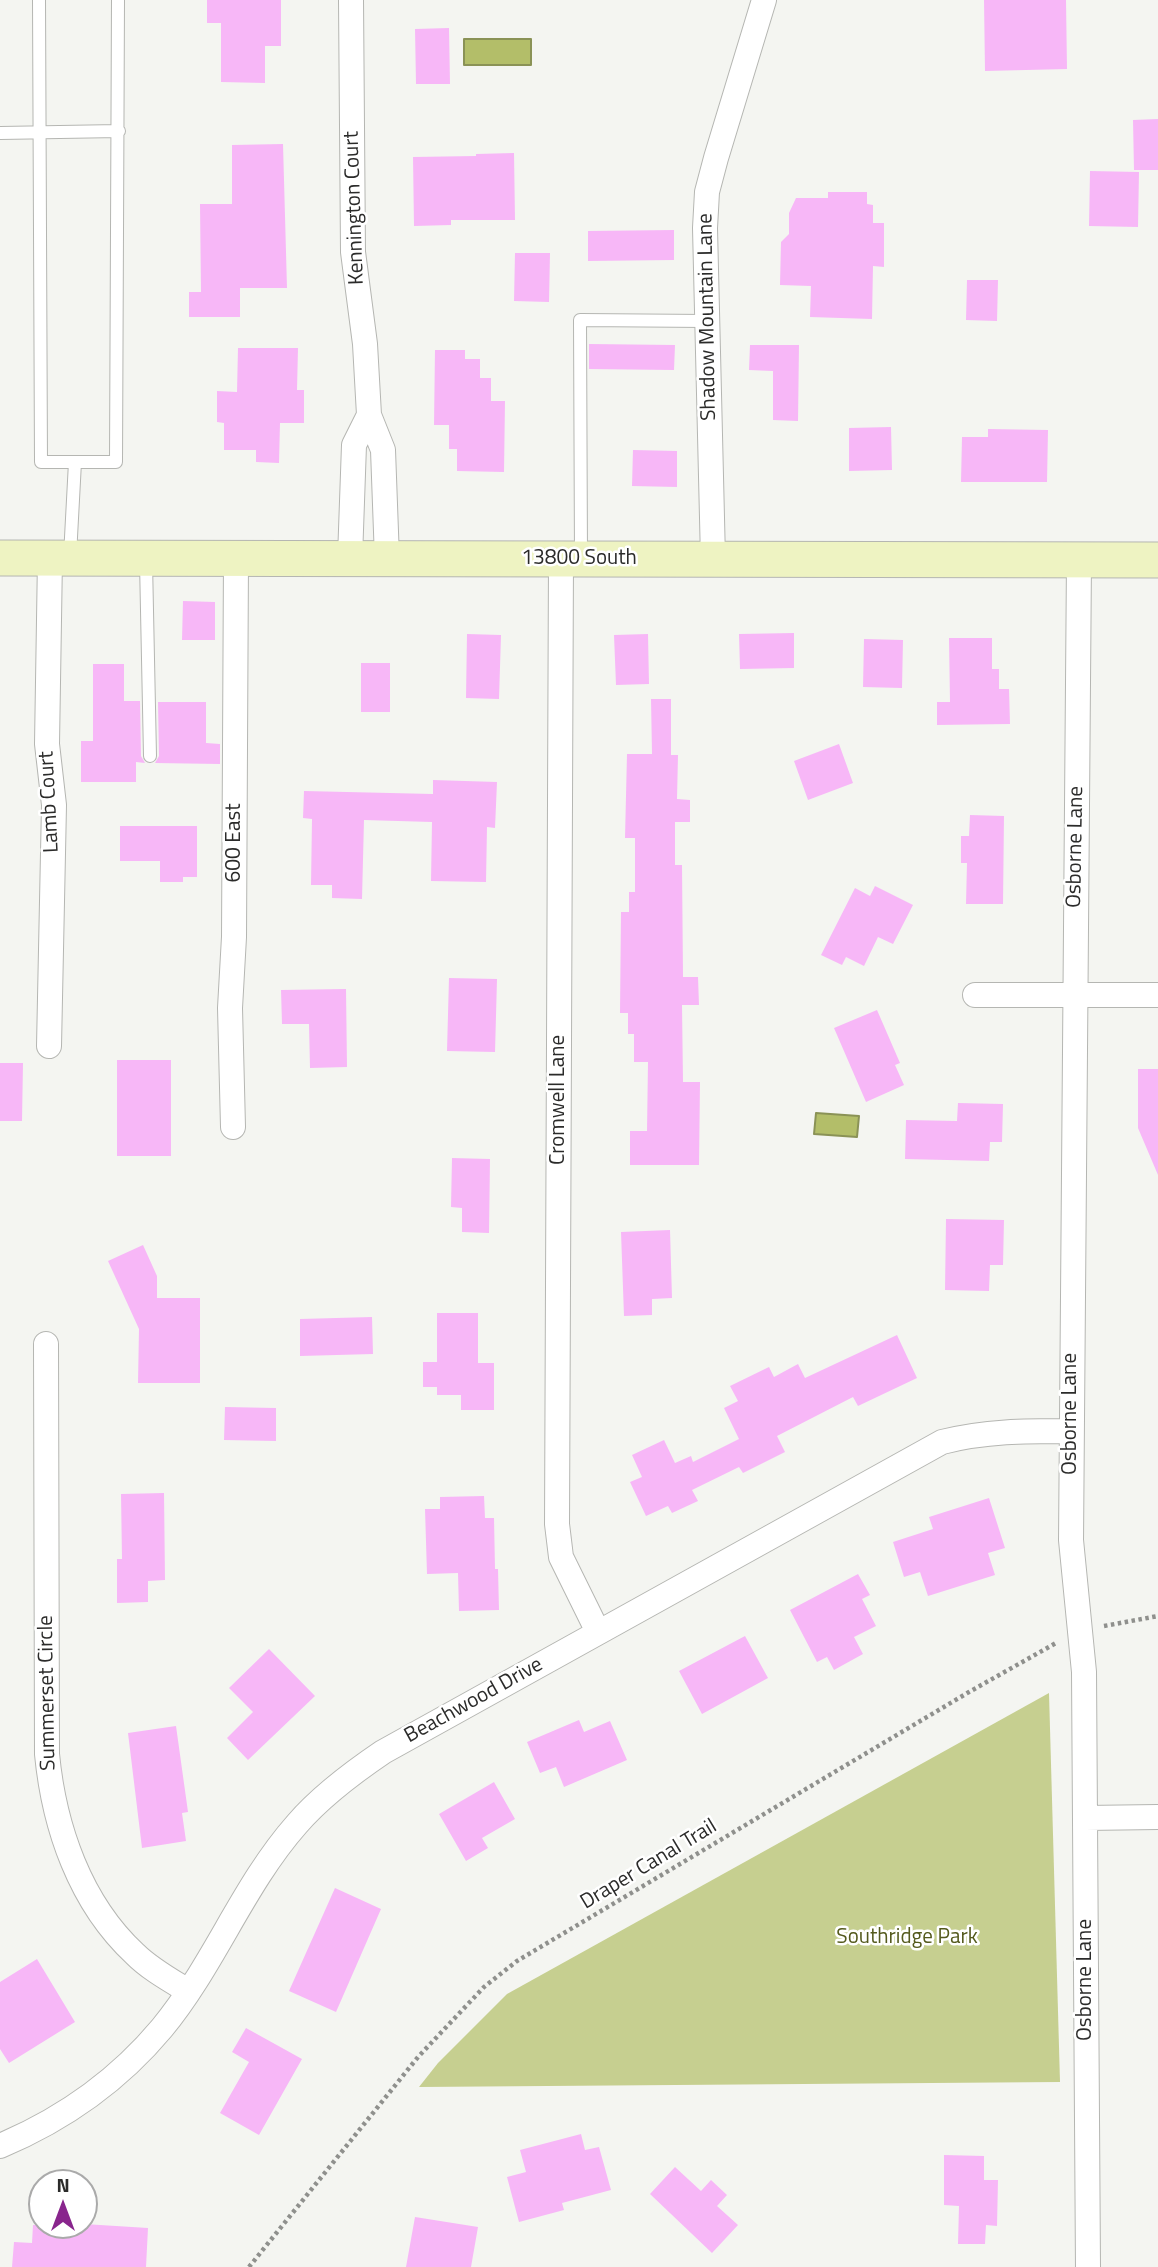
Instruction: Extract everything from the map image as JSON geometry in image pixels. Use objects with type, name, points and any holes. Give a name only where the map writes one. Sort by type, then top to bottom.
[{"type":"main road","name":"13800 South","points":[[0,558],[1158,560]]},
{"type":"street","name":"Kennington Court","points":[[351,0],[351,219],[365,344],[369,415],[383,450],[387,559]]},
{"type":"street","name":"Shadow Mountain Lane","points":[[713,559],[705,228],[707,192],[764,0]]},
{"type":"street","name":"Kennington Court","points":[[349,558],[354,445],[369,415]]},
{"type":"street","name":"Lamb Court","points":[[49,1046],[54,805],[47,744],[60,558]]},
{"type":"street","name":"600 East","points":[[233,1127],[230,1008],[234,937],[236,558]]},
{"type":"street","name":"Cromwell Lane","points":[[571,559],[557,1524],[561,1557],[597,1632]]},
{"type":"street","name":"Osborne Lane","points":[[1079,560],[1070,1431],[1072,1561],[1084,1672],[1088,2267]]},
{"type":"street","points":[[975,995],[1158,995]]},
{"type":"street","name":"Summerset Circle","points":[[46,1344],[47,1754],[56,1814],[78,1875],[121,1939],[154,1970],[188,1991]]},
{"type":"street","name":"Beachwood Drive","points":[[0,2146],[36,2131],[70,2111],[104,2087],[135,2058],[163,2026],[188,1991],[275,1852],[298,1823],[352,1773],[383,1752],[942,1442],[997,1431],[1070,1431]]},
{"type":"street","points":[[1085,1818],[1158,1817]]},
{"type":"lane","points":[[39,0],[41,462],[117,462],[118,0]]},
{"type":"lane","points":[[0,132],[119,131]]},
{"type":"lane","points":[[571,559],[580,320],[707,321]]},
{"type":"lane","points":[[60,558],[75,462]]},
{"type":"lane","points":[[146,558],[150,756]]},
{"type":"path","name":"Draper Canal Trail","points":[[250,2267],[418,2057],[484,1987],[517,1961],[1045,1648],[1109,1624],[1158,1616]]},
{"type":"green space","name":"Southridge Park","points":[[1049,1693],[1060,2082],[419,2087],[438,2063],[507,1994]]},
{"type":"shaded area","points":[[464,39],[531,39],[531,65],[464,65]]},
{"type":"shaded area","points":[[816,1113],[859,1116],[857,1137],[814,1134]]},
{"type":"building","points":[[207,0],[281,0],[281,46],[265,46],[265,83],[221,82],[221,23],[207,23]]},
{"type":"building","points":[[984,0],[1066,0],[1067,69],[985,71]]},
{"type":"building","points":[[449,28],[450,84],[416,84],[415,29]]},
{"type":"building","points":[[1158,119],[1158,170],[1134,170],[1133,120]]},
{"type":"building","points":[[283,144],[287,288],[240,288],[240,317],[189,317],[189,292],[201,292],[200,204],[232,204],[232,145]]},
{"type":"building","points":[[514,153],[515,220],[451,220],[451,225],[414,226],[413,157]]},
{"type":"building","points":[[1090,171],[1139,172],[1138,227],[1089,226]]},
{"type":"building","points":[[828,192],[867,192],[867,204],[873,205],[873,223],[884,223],[884,267],[873,266],[872,319],[810,317],[811,286],[780,285],[781,242],[789,234],[789,213],[796,198],[828,198]]},
{"type":"building","points":[[674,230],[674,260],[588,261],[588,231]]},
{"type":"building","points":[[515,253],[550,253],[549,302],[514,301]]},
{"type":"building","points":[[967,280],[998,280],[997,321],[966,320]]},
{"type":"building","points":[[589,344],[675,345],[674,370],[589,369]]},
{"type":"building","points":[[750,345],[799,345],[798,421],[773,420],[773,371],[749,370]]},
{"type":"building","points":[[238,348],[298,348],[297,390],[304,390],[304,423],[280,423],[279,463],[256,462],[256,450],[224,450],[224,423],[217,422],[217,391],[237,392]]},
{"type":"building","points":[[435,350],[465,350],[465,359],[480,359],[480,378],[491,378],[491,401],[505,401],[504,472],[457,471],[457,449],[449,449],[449,425],[434,425]]},
{"type":"building","points":[[891,427],[892,470],[849,471],[849,428]]},
{"type":"building","points":[[988,429],[1048,430],[1047,482],[961,482],[962,437],[988,437]]},
{"type":"building","points":[[633,450],[677,451],[677,487],[632,486]]},
{"type":"building","points":[[183,601],[215,602],[215,640],[182,640]]},
{"type":"building","points":[[794,633],[794,668],[740,669],[739,634]]},
{"type":"building","points":[[467,634],[501,635],[499,699],[466,698]]},
{"type":"building","points":[[648,634],[649,684],[616,685],[614,635]]},
{"type":"building","points":[[949,638],[992,638],[992,669],[999,669],[999,689],[1009,689],[1010,724],[937,725],[937,702],[950,702]]},
{"type":"building","points":[[864,639],[903,640],[902,688],[863,687]]},
{"type":"building","points":[[361,663],[390,663],[390,712],[361,712]]},
{"type":"building","points":[[93,664],[124,664],[124,701],[140,701],[141,756],[145,763],[136,762],[136,782],[81,782],[81,741],[93,741]]},
{"type":"building","points":[[651,699],[671,699],[671,755],[678,755],[677,799],[690,800],[690,822],[675,822],[675,865],[682,865],[683,977],[698,977],[699,1005],[682,1005],[683,1082],[700,1082],[699,1165],[630,1165],[630,1131],[647,1131],[648,1062],[634,1062],[634,1034],[628,1034],[628,1013],[620,1013],[621,912],[629,912],[629,892],[635,892],[635,838],[625,838],[627,754],[652,754]]},
{"type":"building","points":[[158,702],[206,702],[206,743],[220,744],[220,764],[155,763],[159,756]]},
{"type":"building","points":[[839,744],[853,783],[808,800],[794,761]]},
{"type":"building","points":[[433,780],[497,782],[495,828],[487,827],[486,882],[431,881],[432,822],[364,820],[362,899],[332,898],[332,885],[311,885],[312,819],[303,818],[304,791],[433,794]]},
{"type":"building","points":[[970,815],[1004,816],[1003,904],[966,904],[967,863],[961,863],[961,836],[969,836]]},
{"type":"building","points":[[120,826],[197,826],[197,877],[183,877],[183,882],[160,882],[160,861],[120,861]]},
{"type":"building","points":[[875,886],[913,905],[893,944],[878,937],[864,966],[846,957],[842,965],[821,955],[855,888],[870,896]]},
{"type":"building","points":[[449,978],[497,979],[495,1052],[447,1051]]},
{"type":"building","points":[[346,989],[347,1067],[310,1068],[309,1024],[282,1024],[281,990]]},
{"type":"building","points":[[877,1010],[900,1063],[895,1065],[904,1085],[866,1102],[834,1028]]},
{"type":"building","points":[[117,1060],[171,1060],[171,1156],[117,1156]]},
{"type":"building","points":[[0,1063],[23,1063],[22,1121],[0,1121]]},
{"type":"building","points":[[1138,1069],[1158,1069],[1158,1175],[1138,1128]]},
{"type":"building","points":[[958,1103],[1003,1104],[1002,1142],[990,1142],[989,1161],[905,1159],[906,1120],[957,1121]]},
{"type":"building","points":[[452,1158],[490,1159],[489,1233],[462,1232],[462,1208],[451,1207]]},
{"type":"building","points":[[946,1219],[1004,1220],[1003,1265],[990,1265],[989,1291],[945,1290]]},
{"type":"building","points":[[670,1230],[672,1298],[652,1299],[652,1315],[624,1316],[621,1232]]},
{"type":"building","points":[[143,1245],[157,1276],[157,1298],[200,1298],[200,1383],[138,1383],[139,1329],[108,1261]]},
{"type":"building","points":[[437,1313],[478,1313],[478,1363],[494,1363],[494,1410],[461,1410],[461,1395],[437,1395],[437,1387],[423,1387],[423,1362],[437,1362]]},
{"type":"building","points":[[372,1317],[373,1354],[300,1356],[300,1319]]},
{"type":"building","points":[[897,1335],[917,1378],[858,1406],[853,1397],[777,1436],[785,1452],[743,1473],[739,1467],[692,1490],[698,1501],[672,1513],[668,1506],[646,1516],[630,1482],[642,1477],[632,1455],[664,1440],[675,1463],[691,1456],[693,1462],[739,1439],[724,1408],[738,1401],[730,1386],[769,1367],[774,1377],[798,1364],[805,1378]]},
{"type":"building","points":[[225,1407],[276,1408],[276,1441],[224,1440]]},
{"type":"building","points":[[164,1493],[165,1580],[148,1581],[148,1602],[117,1603],[117,1559],[122,1559],[121,1494]]},
{"type":"building","points":[[484,1496],[485,1518],[494,1518],[499,1610],[459,1611],[458,1573],[427,1574],[425,1509],[440,1509],[440,1497]]},
{"type":"building","points":[[989,1498],[1005,1548],[988,1553],[995,1575],[928,1596],[920,1572],[904,1577],[893,1542],[933,1529],[929,1517]]},
{"type":"building","points":[[858,1574],[870,1595],[862,1599],[876,1626],[854,1637],[863,1654],[834,1670],[827,1657],[817,1662],[790,1610]]},
{"type":"building","points":[[745,1636],[768,1678],[702,1714],[679,1671]]},
{"type":"building","points":[[269,1649],[315,1696],[248,1760],[227,1738],[253,1712],[229,1688]]},
{"type":"building","points":[[579,1720],[584,1732],[610,1721],[627,1760],[564,1787],[556,1767],[540,1773],[527,1742]]},
{"type":"building","points":[[176,1726],[188,1812],[182,1813],[186,1841],[142,1848],[128,1733]]},
{"type":"building","points":[[494,1782],[515,1819],[482,1838],[488,1848],[466,1861],[439,1814]]},
{"type":"building","points":[[335,1888],[381,1909],[336,2012],[289,1991]]},
{"type":"building","points":[[37,1959],[75,2022],[9,2063],[0,2049],[0,1982]]},
{"type":"building","points":[[246,2028],[302,2059],[259,2135],[220,2113],[249,2062],[232,2052]]},
{"type":"building","points":[[581,2134],[585,2150],[599,2147],[611,2190],[562,2203],[564,2210],[519,2222],[507,2177],[526,2172],[520,2150]]},
{"type":"building","points":[[944,2155],[984,2156],[984,2180],[998,2180],[997,2226],[986,2225],[985,2244],[958,2244],[959,2206],[944,2205]]},
{"type":"building","points":[[675,2167],[701,2191],[711,2180],[727,2195],[717,2206],[738,2225],[712,2253],[650,2194]]},
{"type":"building","points":[[415,2217],[478,2227],[471,2267],[406,2267]]},
{"type":"building","points":[[98,2225],[148,2228],[146,2267],[12,2267],[14,2242],[32,2243],[32,2239],[98,2239]]}]
